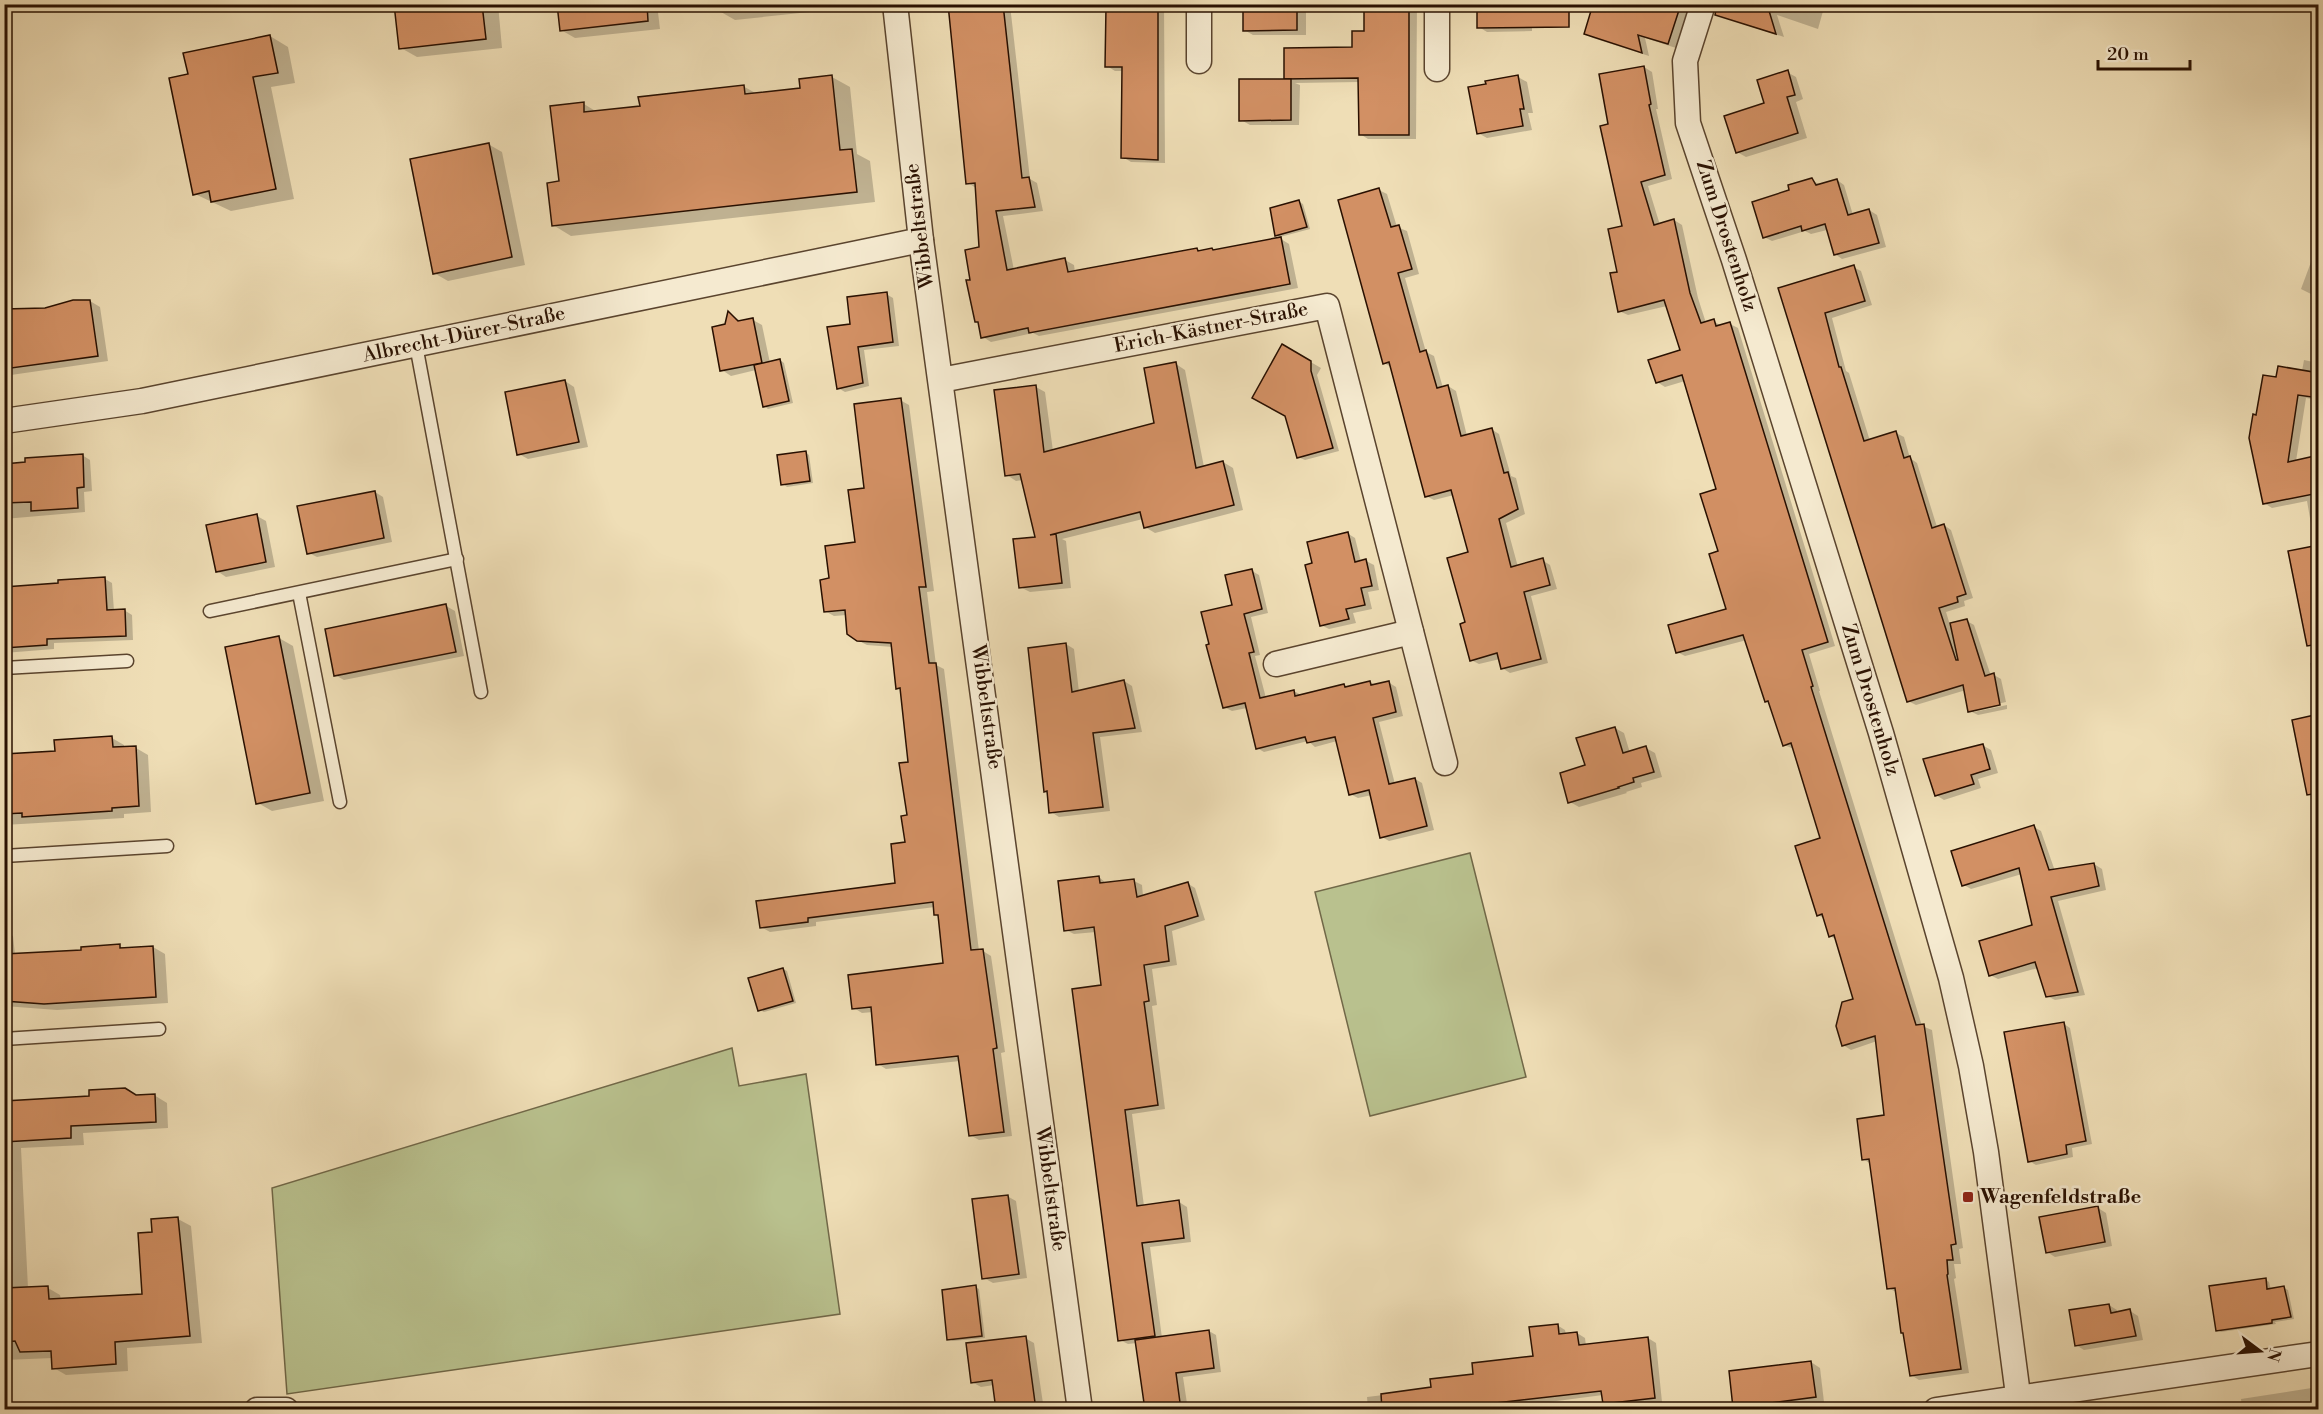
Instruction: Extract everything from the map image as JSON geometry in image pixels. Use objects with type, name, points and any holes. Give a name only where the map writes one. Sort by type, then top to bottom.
[{"type":"street","name":"Wibbeltstraße","points":[[895,4],[921,240],[1080,1410]]},
{"type":"street","points":[[1199,4],[1199,61]]},
{"type":"street","points":[[1437,4],[1437,69]]},
{"type":"street","name":"Zum Drostenholz","points":[[1703,4],[1685,62],[1688,123],[1734,260],[1875,713],[1951,978],[1971,1066],[1986,1152],[2020,1404]]},
{"type":"street","name":"Albrecht-Dürer-Straße","points":[[4,421],[141,401],[921,240]]},
{"type":"street","name":"Erich-Kästner-Straße","points":[[941,380],[1327,306],[1445,763]]},
{"type":"street","points":[[1276,664],[1411,632]]},
{"type":"street","points":[[1936,1410],[2020,1404],[2319,1354]]},
{"type":"street","points":[[257,1410],[286,1410]]},
{"type":"lane","points":[[416,345],[482,692]]},
{"type":"lane","points":[[210,611],[457,560]]},
{"type":"lane","points":[[299,592],[340,802]]},
{"type":"lane","points":[[4,668],[127,661]]},
{"type":"lane","points":[[4,856],[167,846]]},
{"type":"lane","points":[[4,1039],[159,1029]]},
{"type":"green space","points":[[1470,853],[1526,1077],[1370,1116],[1315,892]]},
{"type":"green space","points":[[732,1048],[739,1086],[806,1074],[840,1314],[287,1394],[272,1188]]},
{"type":"building","points":[[394,4],[482,4],[486,39],[399,49]]},
{"type":"building","points":[[557,4],[647,4],[648,21],[560,31]]},
{"type":"building","points":[[948,4],[1003,4],[1022,178],[1029,177],[1035,207],[996,211],[1007,270],[1065,258],[1068,272],[1197,248],[1198,251],[1212,248],[1213,250],[1281,237],[1290,284],[1029,333],[1028,328],[981,338],[978,322],[975,322],[966,280],[970,280],[965,250],[979,247],[975,183],[966,184]]},
{"type":"building","points":[[1129,4],[1157,4],[1158,8],[1158,160],[1121,158],[1122,67],[1105,67],[1106,7],[1129,7]]},
{"type":"building","points":[[1364,4],[1409,4],[1409,135],[1359,135],[1358,78],[1284,79],[1284,48],[1352,47],[1352,31],[1364,31]]},
{"type":"building","points":[[1477,4],[1569,4],[1569,27],[1477,28]]},
{"type":"building","points":[[1593,4],[1681,4],[1668,44],[1638,35],[1642,53],[1584,34]]},
{"type":"building","points":[[1717,4],[1767,4],[1776,34],[1715,15]]},
{"type":"building","points":[[1243,5],[1297,6],[1297,30],[1243,31]]},
{"type":"building","points":[[270,35],[278,73],[253,77],[276,189],[211,202],[209,191],[193,195],[169,78],[188,74],[183,53]]},
{"type":"building","points":[[1644,66],[1651,104],[1649,105],[1665,175],[1641,182],[1654,225],[1674,219],[1690,293],[1701,323],[1714,319],[1716,326],[1730,322],[1828,642],[1802,650],[1813,686],[1811,687],[1916,1025],[1924,1024],[1956,1244],[1951,1245],[1953,1260],[1947,1260],[1947,1275],[1961,1369],[1910,1376],[1895,1288],[1887,1289],[1869,1159],[1862,1160],[1857,1119],[1884,1115],[1875,1036],[1842,1046],[1836,1026],[1842,1002],[1853,999],[1834,935],[1829,937],[1822,914],[1817,916],[1795,846],[1820,838],[1791,743],[1783,746],[1768,701],[1765,702],[1743,635],[1676,653],[1668,625],[1726,609],[1709,554],[1718,551],[1700,494],[1716,489],[1682,375],[1656,383],[1648,360],[1680,350],[1664,300],[1618,312],[1610,273],[1617,272],[1608,229],[1622,226],[1600,126],[1608,124],[1599,74]]},
{"type":"building","points":[[1788,70],[1795,95],[1787,97],[1798,133],[1736,153],[1724,116],[1764,103],[1757,80]]},
{"type":"building","points":[[832,75],[840,150],[852,149],[857,192],[552,226],[547,183],[559,181],[550,106],[584,102],[584,112],[640,106],[638,97],[744,85],[745,94],[800,88],[799,79]]},
{"type":"building","points":[[1518,75],[1524,109],[1520,109],[1523,126],[1477,134],[1468,87],[1486,84],[1485,81]]},
{"type":"building","points":[[1239,79],[1291,79],[1291,120],[1239,121]]},
{"type":"building","points":[[489,143],[512,257],[433,274],[410,159]]},
{"type":"building","points":[[1812,178],[1816,185],[1837,179],[1848,215],[1869,209],[1879,243],[1834,255],[1825,224],[1802,231],[1801,226],[1763,238],[1752,202],[1789,190],[1788,185]]},
{"type":"building","points":[[1379,188],[1391,227],[1399,225],[1412,269],[1398,273],[1420,352],[1426,350],[1437,388],[1448,385],[1461,436],[1492,428],[1504,473],[1508,472],[1518,509],[1499,519],[1511,567],[1543,558],[1550,585],[1524,592],[1541,659],[1501,669],[1497,653],[1470,661],[1460,624],[1465,622],[1447,558],[1468,552],[1451,490],[1425,497],[1389,362],[1383,364],[1338,200]]},
{"type":"building","points":[[1299,200],[1307,227],[1275,236],[1270,208]]},
{"type":"building","points":[[1854,265],[1865,301],[1825,313],[1839,367],[1841,367],[1864,441],[1896,431],[1904,458],[1910,456],[1932,528],[1944,524],[1966,594],[1957,597],[1958,602],[1939,608],[1956,660],[1958,660],[1950,623],[1967,619],[1985,676],[1994,673],[2000,705],[1968,712],[1963,685],[1907,702],[1778,288]]},
{"type":"building","points":[[887,292],[893,342],[858,347],[863,383],[837,389],[827,327],[850,324],[847,297]]},
{"type":"building","points":[[73,300],[90,300],[98,356],[4,369],[4,309],[45,308]]},
{"type":"building","points":[[728,311],[738,321],[753,318],[762,363],[720,371],[712,327],[725,324]]},
{"type":"building","points":[[1282,344],[1311,361],[1311,371],[1333,448],[1297,458],[1285,416],[1252,398]]},
{"type":"building","points":[[780,359],[789,401],[763,407],[754,365]]},
{"type":"building","points":[[1176,362],[1196,468],[1223,461],[1234,505],[1144,528],[1140,512],[1050,535],[1056,534],[1062,583],[1019,588],[1013,539],[1035,537],[1020,474],[1005,476],[994,390],[1036,385],[1044,452],[1154,423],[1144,368]]},
{"type":"building","points":[[2278,366],[2319,373],[2319,398],[2298,395],[2288,462],[2319,455],[2319,493],[2263,504],[2249,438],[2253,414],[2256,415],[2263,375],[2276,377]]},
{"type":"building","points":[[565,380],[579,442],[517,455],[505,392]]},
{"type":"building","points":[[901,398],[926,587],[919,587],[929,663],[936,663],[971,950],[983,949],[997,1048],[993,1049],[1004,1132],[969,1136],[958,1056],[876,1065],[871,1007],[852,1009],[848,975],[943,963],[938,915],[934,915],[933,902],[808,918],[808,922],[760,928],[756,901],[895,883],[891,844],[905,842],[901,816],[907,815],[899,763],[908,762],[900,688],[896,689],[891,643],[857,641],[847,634],[845,610],[824,612],[820,580],[829,578],[825,546],[855,542],[848,490],[864,488],[854,404]]},
{"type":"building","points":[[806,451],[810,481],[781,485],[777,455]]},
{"type":"building","points":[[83,454],[84,487],[77,488],[78,508],[31,511],[31,502],[4,503],[4,464],[25,462],[25,458]]},
{"type":"building","points":[[375,491],[384,538],[307,554],[297,506]]},
{"type":"building","points":[[257,514],[266,562],[216,572],[206,525]]},
{"type":"building","points":[[1348,532],[1355,562],[1366,559],[1372,586],[1361,588],[1365,605],[1346,609],[1349,619],[1320,626],[1305,565],[1312,563],[1307,542]]},
{"type":"building","points":[[2319,545],[2319,644],[2307,646],[2288,551]]},
{"type":"building","points":[[1252,569],[1262,609],[1244,614],[1254,652],[1249,653],[1260,698],[1294,690],[1295,696],[1344,684],[1345,687],[1370,681],[1371,685],[1389,681],[1396,712],[1373,718],[1389,784],[1415,778],[1427,826],[1380,838],[1369,790],[1349,795],[1335,737],[1307,743],[1305,737],[1256,749],[1245,703],[1223,708],[1206,645],[1209,644],[1201,612],[1232,605],[1225,575]]},
{"type":"building","points":[[105,577],[107,610],[125,609],[126,636],[47,639],[47,645],[4,648],[4,587]]},
{"type":"building","points":[[446,604],[456,652],[334,676],[325,629]]},
{"type":"building","points":[[279,636],[310,793],[256,804],[225,647]]},
{"type":"building","points":[[1066,643],[1072,692],[1124,680],[1135,728],[1093,733],[1103,807],[1049,813],[1047,791],[1044,792],[1028,648]]},
{"type":"building","points":[[2319,714],[2319,793],[2307,795],[2292,720]]},
{"type":"building","points":[[1615,727],[1623,753],[1646,746],[1654,772],[1633,778],[1634,782],[1619,788],[1568,803],[1560,773],[1585,765],[1576,738]]},
{"type":"building","points":[[112,736],[113,747],[136,746],[139,806],[112,808],[112,811],[22,817],[22,813],[4,814],[4,754],[55,751],[54,740]]},
{"type":"building","points":[[1983,744],[1990,769],[1971,775],[1974,784],[1935,796],[1923,759]]},
{"type":"building","points":[[2034,825],[2049,870],[2094,863],[2099,886],[2051,897],[2078,992],[2046,997],[2035,962],[1989,976],[1979,941],[2032,925],[2019,868],[1962,886],[1951,851]]},
{"type":"building","points":[[1099,876],[1100,883],[1134,879],[1137,897],[1188,882],[1198,916],[1165,926],[1169,961],[1144,965],[1149,1001],[1144,1002],[1158,1105],[1125,1110],[1137,1206],[1179,1200],[1184,1238],[1142,1243],[1155,1336],[1118,1341],[1072,989],[1101,985],[1094,927],[1064,931],[1058,881]]},
{"type":"building","points":[[120,944],[120,948],[153,946],[156,997],[44,1004],[4,1001],[4,954],[81,950],[81,947]]},
{"type":"building","points":[[783,968],[793,1001],[758,1011],[748,978]]},
{"type":"building","points":[[2064,1022],[2086,1141],[2066,1145],[2067,1154],[2028,1162],[2004,1032]]},
{"type":"building","points":[[125,1088],[136,1095],[155,1094],[156,1122],[71,1126],[71,1138],[4,1142],[4,1101],[89,1096],[89,1090]]},
{"type":"building","points":[[1008,1195],[1019,1274],[982,1279],[972,1199]]},
{"type":"building","points":[[2098,1206],[2105,1242],[2046,1253],[2039,1217]]},
{"type":"building","points":[[178,1217],[190,1336],[115,1342],[116,1364],[52,1369],[51,1351],[20,1352],[15,1341],[4,1342],[4,1288],[48,1286],[49,1299],[142,1294],[138,1233],[152,1232],[151,1219]]},
{"type":"building","points":[[2266,1278],[2267,1289],[2284,1286],[2291,1317],[2272,1320],[2272,1323],[2216,1331],[2209,1286]]},
{"type":"building","points":[[976,1285],[982,1336],[947,1340],[942,1290]]},
{"type":"building","points":[[2109,1304],[2111,1313],[2130,1309],[2136,1336],[2075,1346],[2069,1310]]},
{"type":"building","points":[[1558,1324],[1559,1334],[1577,1332],[1579,1345],[1648,1337],[1655,1398],[1603,1404],[1601,1391],[1479,1405],[1480,1410],[1382,1410],[1381,1394],[1431,1387],[1430,1379],[1473,1374],[1472,1363],[1533,1356],[1529,1327]]},
{"type":"building","points":[[1209,1330],[1214,1368],[1176,1373],[1181,1410],[1145,1410],[1135,1340]]},
{"type":"building","points":[[1026,1336],[1036,1410],[996,1410],[992,1380],[971,1383],[966,1343]]},
{"type":"building","points":[[1811,1361],[1816,1397],[1733,1408],[1729,1371]]},
{"type":"place","name":"Wagenfeldstraße","points":[[1968,1197]]}]
